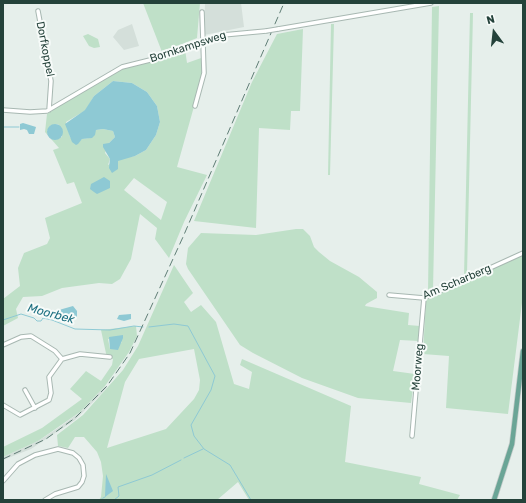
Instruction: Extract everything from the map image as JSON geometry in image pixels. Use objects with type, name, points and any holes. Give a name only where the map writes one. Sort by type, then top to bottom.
[{"type":"main road","points":[[494,500],[512,444],[523,351]]},
{"type":"street","name":"Bornkampsweg","points":[[3,110],[36,112],[49,110],[117,69],[158,58],[203,41],[243,32],[278,29],[431,3]]},
{"type":"street","name":"Dorfkoppel","points":[[38,11],[51,81],[49,110]]},
{"type":"street","points":[[195,106],[204,73],[202,12]]},
{"type":"street","name":"Am Scharberg","points":[[389,295],[424,298],[523,253]]},
{"type":"street","name":"Moorweg","points":[[412,436],[424,298]]},
{"type":"street","points":[[3,346],[21,337],[31,336],[55,351],[62,359]]},
{"type":"street","points":[[3,405],[20,415],[35,408],[50,398],[49,377],[62,359],[80,354],[110,356]]},
{"type":"street","points":[[25,390],[35,408]]},
{"type":"street","points":[[3,481],[18,464],[35,455],[58,449],[73,453],[79,458],[83,465],[84,474],[82,482],[78,487],[56,494],[45,500]]},
{"type":"shaded area","points":[[205,3],[241,3],[244,27],[204,35]]},
{"type":"shaded area","points":[[132,24],[139,46],[124,50],[113,37],[118,30]]},
{"type":"shaded area","points":[[105,386],[107,388],[75,420],[31,449],[3,460],[3,457],[38,441],[61,426],[80,412]]},
{"type":"green space","points":[[143,3],[200,3],[197,38],[162,52]]},
{"type":"green space","points":[[439,6],[433,290],[428,292],[432,7]]},
{"type":"green space","points":[[470,13],[473,13],[467,274],[464,276]]},
{"type":"green space","points":[[331,24],[334,24],[330,175],[328,175]]},
{"type":"green space","points":[[303,29],[300,111],[291,111],[290,130],[259,128],[256,228],[194,221],[252,82],[277,34]]},
{"type":"green space","points":[[88,34],[98,39],[100,47],[94,48],[89,46],[83,36]]},
{"type":"green space","points":[[185,49],[187,63],[204,57],[202,78],[177,167],[207,175],[184,222],[169,258],[155,239],[157,228],[140,214],[131,259],[120,279],[112,284],[99,283],[62,288],[42,296],[23,297],[16,309],[18,318],[3,326],[3,299],[20,286],[18,268],[24,253],[47,244],[50,238],[45,218],[82,203],[74,182],[67,184],[53,150],[59,148],[45,132],[47,114],[72,97],[122,68]],"holes":[[[113,81],[132,83],[147,92],[157,106],[160,122],[156,135],[146,150],[135,156],[122,158],[108,165],[110,159],[105,153],[109,143],[115,137],[113,131],[103,129],[96,130],[90,138],[82,139],[76,144],[70,137],[66,122],[86,110],[94,96]],[[58,124],[62,131],[62,137],[54,139],[48,134],[47,131],[50,126]],[[134,178],[167,202],[161,220],[124,190]]]},
{"type":"green space","points":[[303,229],[310,236],[314,247],[330,261],[359,277],[377,292],[377,298],[365,306],[409,313],[408,325],[420,326],[419,341],[400,340],[393,371],[415,374],[411,403],[358,398],[302,378],[240,345],[186,264],[188,248],[201,233],[256,235]]},
{"type":"green space","points":[[523,254],[523,295],[508,414],[446,408],[449,356],[423,354],[426,298]]},
{"type":"green space","points":[[174,265],[193,293],[184,302],[191,312],[201,305],[216,322],[234,384],[249,389],[252,372],[240,365],[242,359],[351,406],[345,462],[421,477],[419,484],[460,495],[457,500],[249,500],[238,482],[217,500],[99,500],[101,497],[103,476],[101,462],[97,452],[84,437],[75,437],[68,448],[58,446],[57,435],[83,415],[123,370],[138,346]],"holes":[[[194,349],[200,380],[199,390],[194,399],[166,429],[107,448],[125,382],[139,359]]]},
{"type":"green space","points":[[136,326],[137,336],[129,352],[105,386],[80,412],[38,441],[3,457],[3,447],[42,428],[82,399],[70,389],[86,371],[101,381],[112,365],[113,359],[107,358],[101,330]],"holes":[[[108,339],[122,342],[110,349]]]},
{"type":"water","points":[[113,81],[132,83],[147,92],[157,106],[160,122],[156,135],[146,150],[135,156],[118,161],[118,169],[112,173],[109,168],[110,159],[103,147],[103,144],[109,143],[115,137],[113,131],[103,129],[96,130],[95,135],[92,138],[82,139],[76,145],[72,142],[65,124],[85,110],[94,96]]},
{"type":"water","points":[[23,123],[36,127],[34,134],[29,134],[27,130],[24,129],[20,130],[20,124]]},
{"type":"water","points":[[55,124],[62,129],[63,132],[58,139],[55,140],[48,135],[47,132],[52,125]]},
{"type":"water","points":[[104,177],[110,181],[110,188],[97,194],[90,189],[91,184]]},
{"type":"water","points":[[73,306],[77,311],[77,317],[60,316],[59,310]]},
{"type":"water","points":[[131,314],[131,319],[124,321],[117,319],[119,315]]},
{"type":"water","points":[[123,335],[118,350],[110,349],[109,337]]},
{"type":"water","points":[[106,474],[113,491],[105,497],[105,496]]},
{"type":"waterway","points":[[3,127],[19,127]]},
{"type":"waterway","name":"Moorbek","points":[[3,320],[21,314],[34,318],[37,321],[41,321],[43,318],[52,320],[75,329],[110,330],[134,326],[143,327]]},
{"type":"waterway","name":"Moorbek","points":[[149,327],[174,324],[188,326],[215,376],[211,390],[191,425],[194,436],[204,449],[230,465],[251,500]]},
{"type":"waterway","points":[[184,458],[203,449]]},
{"type":"waterway","points":[[114,500],[119,496],[118,487],[152,475],[181,460]]},
{"type":"railway","points":[[3,459],[46,439],[75,418],[107,386],[130,353],[183,237],[284,3]]}]
